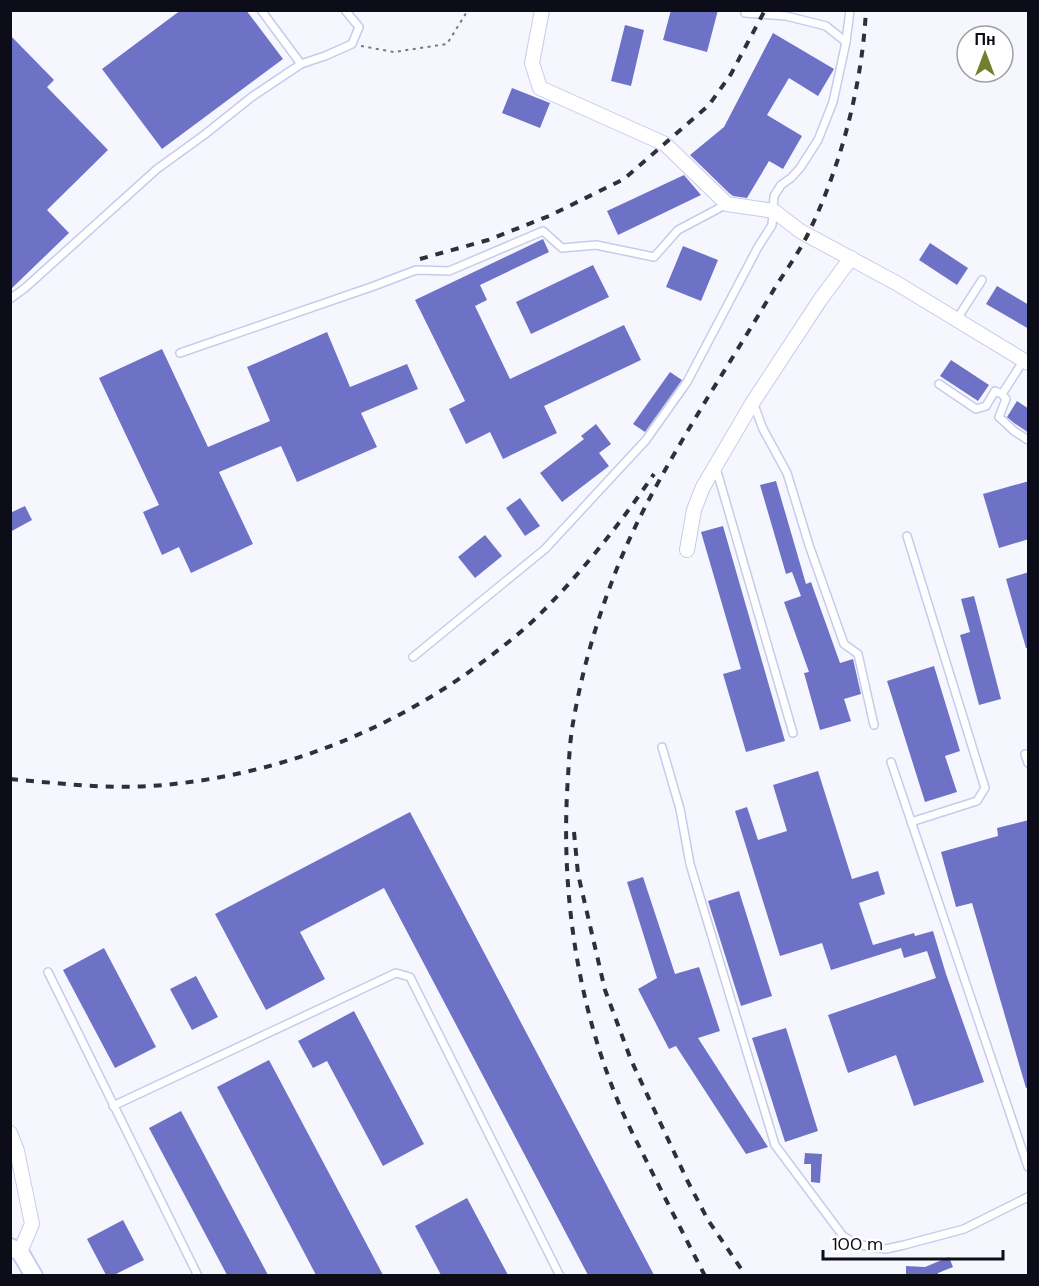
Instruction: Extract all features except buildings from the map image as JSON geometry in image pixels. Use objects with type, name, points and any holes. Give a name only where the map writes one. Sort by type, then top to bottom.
[{"type":"street","points":[[542,10],[532,63],[540,88],[665,144],[726,204],[774,211],[800,231],[898,284],[1026,361]]},
{"type":"street","points":[[687,550],[694,510],[703,487],[753,402],[820,300],[851,258]]},
{"type":"street","points":[[10,1133],[17,1151],[32,1224],[15,1249],[34,1275]]},
{"type":"lane","points":[[261,10],[301,64]]},
{"type":"lane","points":[[10,299],[157,170],[253,96],[301,64],[352,44],[359,27],[345,10]]},
{"type":"lane","points":[[413,657],[545,549],[646,440],[687,382],[758,247],[772,225],[774,196],[781,185],[800,168],[818,141],[833,102],[846,42],[850,10]]},
{"type":"lane","points":[[745,14],[786,16],[826,26],[846,42]]},
{"type":"lane","points":[[180,353],[416,270],[449,271],[543,231],[562,248],[596,245],[654,256],[678,230],[726,204]]},
{"type":"lane","points":[[957,320],[982,280]]},
{"type":"lane","points":[[1002,394],[1026,361]]},
{"type":"lane","points":[[939,384],[976,409],[987,406],[995,391],[1002,394],[1006,399],[999,417],[1014,431],[1029,440]]},
{"type":"lane","points":[[753,402],[763,429],[787,473],[809,545],[844,644],[858,654],[874,725]]},
{"type":"lane","points":[[715,466],[793,733]]},
{"type":"lane","points":[[907,536],[985,788],[977,801],[911,822]]},
{"type":"lane","points":[[662,747],[680,809],[690,864],[775,1145],[843,1236],[857,1244],[886,1249],[964,1229],[1029,1197]]},
{"type":"lane","points":[[1025,754],[1029,763]]},
{"type":"lane","points":[[891,762],[1029,1167]]},
{"type":"lane","points":[[48,972],[198,1275]]},
{"type":"lane","points":[[113,1106],[396,973],[410,977],[560,1275]]},
{"type":"path","points":[[352,44],[394,52],[447,44],[468,10]]},
{"type":"railway","points":[[420,259],[488,240],[549,216],[624,179],[709,105],[731,74],[765,10]]},
{"type":"railway","points":[[705,1276],[622,1111],[593,1030],[575,947],[570,905],[566,819],[571,736],[580,688],[594,635],[631,535],[708,397],[801,247],[820,208],[840,153],[855,96],[866,10]]},
{"type":"railway","points":[[10,779],[116,787],[194,782],[277,764],[318,751],[396,717],[469,672],[528,625],[584,567],[654,474]]},
{"type":"railway","points":[[574,832],[578,874],[605,990],[631,1060],[708,1220],[746,1276]]}]
